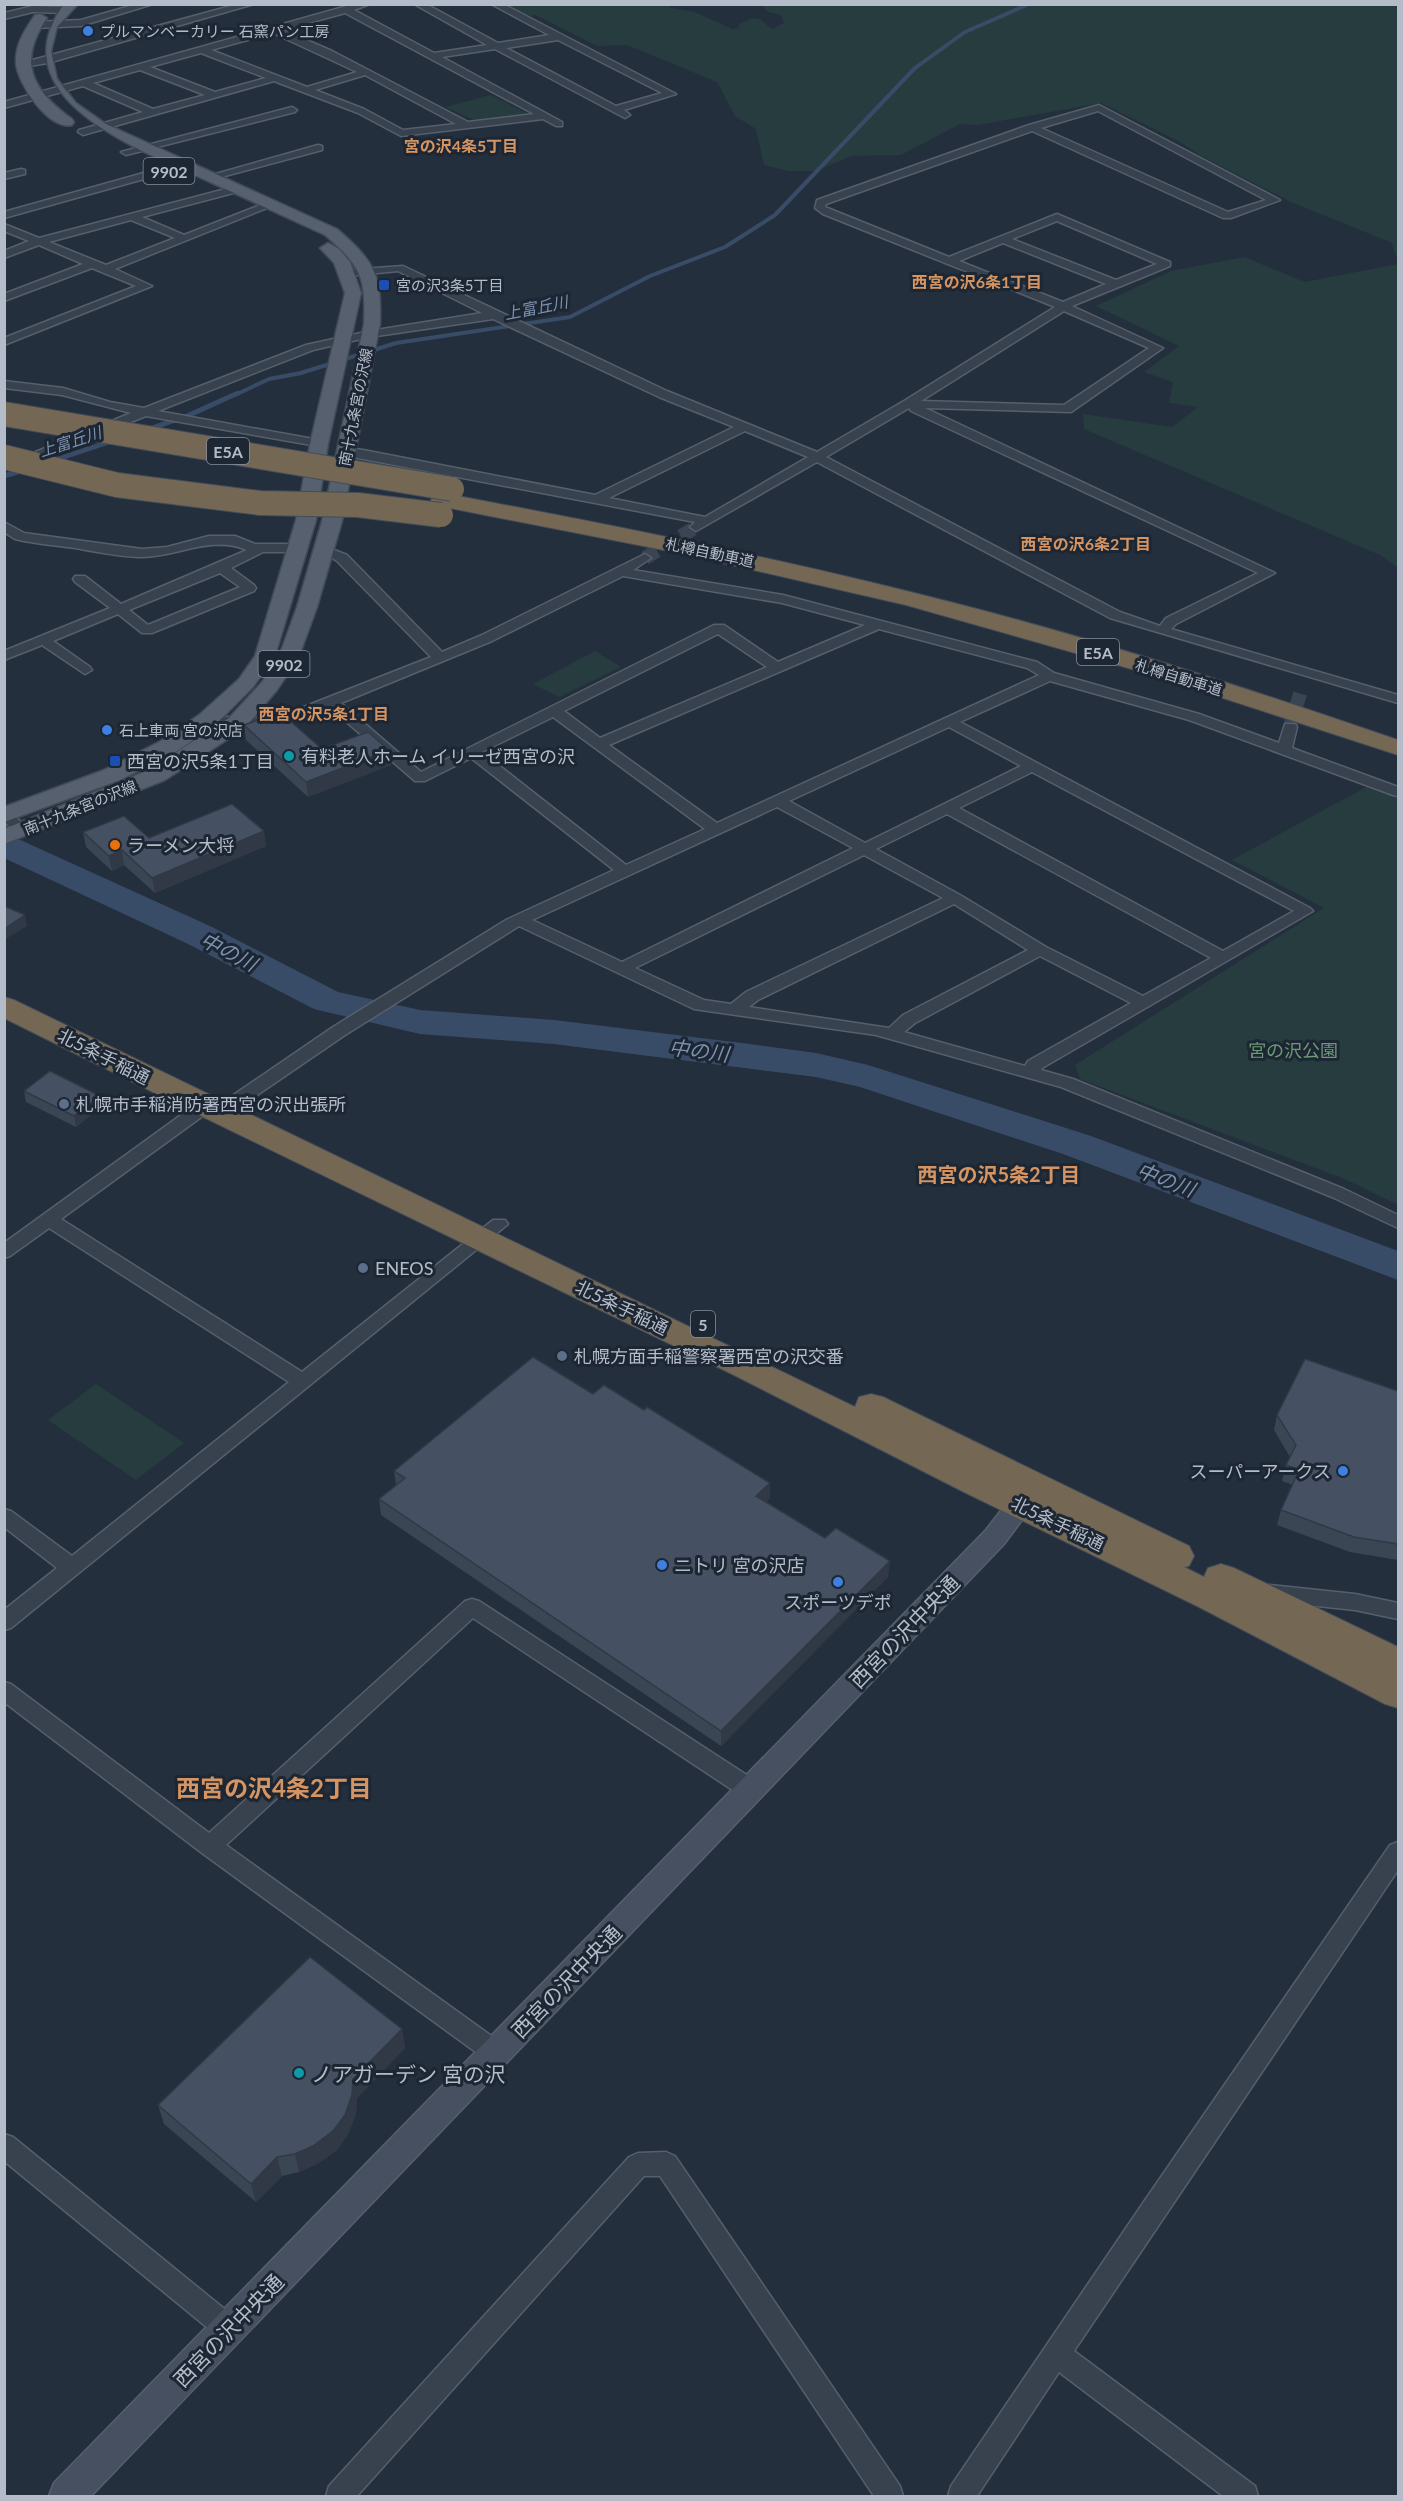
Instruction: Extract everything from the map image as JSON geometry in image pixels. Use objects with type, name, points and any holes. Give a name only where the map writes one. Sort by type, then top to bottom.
[{"type":"highway","name":"札樽自動車道","points":[[4,414],[794,571],[915,600],[1095,651],[1305,716],[1398,748]]},
{"type":"highway","name":"札樽自動車道","points":[[4,429],[198,465],[445,501],[669,530],[925,589],[1112,640],[1289,693],[1398,730]]},
{"type":"highway","points":[[4,457],[24,464],[128,487],[260,503],[358,505],[445,501]]},
{"type":"highway","name":"北5条手稲通","points":[[4,991],[238,1100],[744,1366],[1028,1495],[1241,1588],[1398,1664]]},
{"type":"highway","name":"北5条手稲通","points":[[4,1006],[205,1106],[490,1232]]},
{"type":"highway","name":"北5条手稲通","points":[[1028,1495],[1212,1597],[1398,1693]]},
{"type":"main road","points":[[23,64],[26,44],[34,25],[58,11]]},
{"type":"main road","name":"南十九条宮の沢線","points":[[5,815],[112,775],[169,747],[207,720],[246,683],[265,656],[306,520],[319,444],[353,293],[348,273],[335,253],[273,215],[265,206],[237,189],[101,127],[72,109],[55,91],[45,67],[44,44],[58,11]]},
{"type":"main road","name":"南十九条宮の沢線","points":[[17,832],[157,775],[237,723],[270,686],[288,659],[324,550],[368,343],[374,292],[367,271],[357,254],[331,232],[265,206],[219,192],[83,132],[52,112],[36,96],[22,70],[23,64]]},
{"type":"street","points":[[4,16],[33,9],[58,11],[81,23],[149,4]]},
{"type":"street","points":[[23,64],[45,61],[250,4]]},
{"type":"street","points":[[4,105],[366,4]]},
{"type":"street","points":[[418,4],[629,117]]},
{"type":"street","points":[[495,4],[670,94],[614,110]]},
{"type":"street","points":[[319,8],[333,14]]},
{"type":"street","points":[[347,10],[559,124]]},
{"type":"street","points":[[275,30],[366,72],[466,125]]},
{"type":"street","points":[[432,56],[557,37]]},
{"type":"street","points":[[202,50],[361,111],[401,133],[544,116]]},
{"type":"street","points":[[141,67],[215,95]]},
{"type":"street","points":[[306,90],[366,72]]},
{"type":"street","points":[[83,132],[275,78]]},
{"type":"street","points":[[84,83],[153,113]]},
{"type":"street","points":[[4,96],[16,102]]},
{"type":"street","points":[[908,404],[1067,409],[1156,348],[1063,306],[827,212],[820,208],[821,202],[1032,127],[1099,108],[1275,200],[1227,216],[1032,127]]},
{"type":"street","points":[[126,152],[292,110]]},
{"type":"street","points":[[210,177],[318,148]]},
{"type":"street","points":[[4,214],[183,165]]},
{"type":"street","points":[[4,176],[21,172]]},
{"type":"street","points":[[4,255],[40,242],[237,189]]},
{"type":"street","points":[[106,269],[265,206]]},
{"type":"street","points":[[132,217],[183,238]]},
{"type":"street","points":[[346,452],[595,500],[701,524],[908,404],[1063,306],[1166,264],[1056,217],[948,261]]},
{"type":"street","points":[[4,227],[146,286],[4,342]]},
{"type":"street","points":[[1002,239],[1115,284]]},
{"type":"street","points":[[4,298],[92,264]]},
{"type":"street","points":[[348,273],[399,268],[419,276],[494,315],[663,394],[742,428],[816,456],[1115,615],[1398,699]]},
{"type":"street","points":[[4,467],[310,347],[343,342],[368,343],[494,315]]},
{"type":"street","points":[[4,384],[63,392],[108,405],[319,444]]},
{"type":"street","points":[[908,404],[1268,573],[1171,621],[1163,631]]},
{"type":"street","points":[[595,500],[742,428]]},
{"type":"street","points":[[4,526],[20,536],[142,553],[167,551],[209,540],[235,540],[253,548],[298,548]]},
{"type":"street","points":[[4,656],[222,567],[261,548]]},
{"type":"street","points":[[324,550],[342,558],[440,658]]},
{"type":"street","points":[[207,720],[274,723],[331,702],[487,638],[645,558]]},
{"type":"street","points":[[80,579],[147,630],[249,588],[222,567]]},
{"type":"street","points":[[621,572],[783,599],[1032,665],[1049,676],[1194,717],[1398,792]]},
{"type":"street","points":[[599,744],[879,624]]},
{"type":"street","points":[[331,702],[420,778],[719,628],[777,667]]},
{"type":"street","points":[[44,640],[85,670]]},
{"type":"street","points":[[1302,687],[1307,671]]},
{"type":"street","points":[[238,1100],[386,1000],[520,920],[1049,676]]},
{"type":"street","points":[[554,711],[715,830]]},
{"type":"street","points":[[949,722],[1305,910],[1034,1065],[1032,1073]]},
{"type":"street","points":[[1284,750],[1290,727]]},
{"type":"street","points":[[473,752],[624,871]]},
{"type":"street","points":[[622,968],[1032,766]]},
{"type":"street","points":[[777,801],[955,898],[1040,950],[1143,1003]]},
{"type":"street","points":[[948,808],[1223,958]]},
{"type":"street","points":[[5,815],[17,832]]},
{"type":"street","points":[[734,1010],[752,996],[955,898]]},
{"type":"street","points":[[520,920],[700,1005],[877,1030],[1067,1083],[1338,1193],[1398,1222]]},
{"type":"street","points":[[893,1034],[909,1019],[1040,950]]},
{"type":"street","points":[[4,1252],[205,1106]]},
{"type":"street","points":[[48,1219],[303,1382]]},
{"type":"street","points":[[4,1622],[490,1232]]},
{"type":"street","name":"西宮の沢中央通","points":[[67,2496],[995,1537],[1028,1495]]},
{"type":"street","points":[[4,1516],[71,1567]]},
{"type":"street","points":[[1241,1588],[1354,1602],[1398,1611]]},
{"type":"street","points":[[210,1846],[472,1607],[751,1790]]},
{"type":"street","points":[[4,1690],[210,1846],[496,2053]]},
{"type":"street","points":[[961,2496],[1058,2355],[1152,2211],[1398,1852]]},
{"type":"street","points":[[4,2145],[229,2329]]},
{"type":"street","points":[[339,2496],[638,2165],[666,2164],[890,2496]]},
{"type":"street","points":[[1058,2355],[1245,2496]]},
{"type":"green space","points":[[555,4],[669,5],[671,8],[695,12],[732,29],[739,28],[738,25],[752,18],[760,19],[772,29],[784,23],[781,15],[768,12],[763,6],[1398,5],[1398,262],[1392,243],[1291,202],[1201,156],[1182,143],[1101,103],[978,125],[960,124],[901,155],[851,156],[816,171],[789,171],[764,165],[756,129],[735,116],[717,82],[627,45],[597,46],[536,15],[528,16],[508,6],[552,7]]},
{"type":"green space","points":[[491,95],[528,114],[476,121],[445,107]]},
{"type":"green space","points":[[1244,257],[1305,282],[1398,264],[1398,568],[1380,555],[1084,429],[1083,414],[1172,427],[1198,407],[1169,403],[1173,382],[1144,372],[1179,346],[1096,306],[1171,271]]},
{"type":"green space","points":[[595,651],[621,667],[559,697],[533,684]]},
{"type":"green space","name":"宮の沢公園","points":[[1368,786],[1398,798],[1398,1205],[1347,1180],[1080,1079],[1075,1065],[1324,908],[1232,860]]},
{"type":"green space","points":[[96,1384],[184,1443],[136,1480],[48,1420]]},
{"type":"building","points":[[280,712],[322,749],[368,732],[389,750],[306,782],[244,725]]},
{"type":"building","points":[[232,804],[264,831],[152,878],[122,850],[109,856],[83,832],[124,816],[149,838]]},
{"type":"building","points":[[4,906],[25,915],[4,929]]},
{"type":"building","points":[[50,1071],[100,1096],[74,1116],[24,1091]]},
{"type":"building","name":"ニトリ 宮の沢店","points":[[533,1357],[593,1394],[604,1385],[644,1410],[647,1407],[770,1483],[756,1496],[825,1538],[836,1528],[890,1561],[721,1731],[379,1499],[405,1478],[394,1471]]},
{"type":"building","name":"スーパーアークス","points":[[1305,1359],[1398,1391],[1398,1544],[1354,1537],[1281,1510],[1299,1470],[1286,1465],[1296,1445],[1277,1415]]},
{"type":"building","name":"ノアガーデン 宮の沢","points":[[310,1957],[402,2029],[353,2079],[352,2095],[345,2115],[333,2131],[313,2146],[295,2154],[277,2157],[251,2184],[158,2105]]},
{"type":"waterway","name":"上富丘川","points":[[235,395],[269,379],[301,373],[396,343],[570,317],[650,276],[725,247],[775,215],[915,68],[965,32],[1029,4]]},
{"type":"waterway","name":"上富丘川","points":[[146,430],[187,416],[238,393]]},
{"type":"waterway","name":"上富丘川","points":[[52,461],[112,441]]},
{"type":"waterway","name":"上富丘川","points":[[4,476],[24,470]]},
{"type":"waterway","name":"中の川","points":[[4,845],[199,935],[327,1001],[420,1022],[554,1032],[742,1055],[816,1065],[868,1077],[1077,1145],[1398,1266]]},
{"type":"tunnel","points":[[645,558],[696,527]]},
{"type":"tunnel","points":[[1290,727],[1302,687]]},
{"type":"place","name":"プルマンベーカリー 石窯パン工房","points":[[88,31]]},
{"type":"place","name":"宮の沢3条5丁目","points":[[384,285]]},
{"type":"place","name":"石上車両 宮の沢店","points":[[107,730]]},
{"type":"place","name":"有料老人ホーム イリーゼ西宮の沢","points":[[289,756]]},
{"type":"place","name":"西宮の沢5条1丁目","points":[[115,761]]},
{"type":"place","name":"ラーメン大将","points":[[115,845]]},
{"type":"place","name":"札幌市手稲消防署西宮の沢出張所","points":[[64,1104]]},
{"type":"place","name":"ENEOS","points":[[363,1268]]},
{"type":"place","name":"札幌方面手稲警察署西宮の沢交番","points":[[562,1356]]},
{"type":"place","name":"スーパーアークス","points":[[1343,1471]]},
{"type":"place","name":"ニトリ 宮の沢店","points":[[662,1565]]},
{"type":"place","name":"スポーツデポ","points":[[838,1582]]},
{"type":"place","name":"ノアガーデン 宮の沢","points":[[299,2073]]},
{"type":"district","name":"宮の沢4条5丁目","points":[[461,145]]},
{"type":"district","name":"西宮の沢6条1丁目","points":[[977,281]]},
{"type":"district","name":"西宮の沢6条2丁目","points":[[1086,543]]},
{"type":"district","name":"西宮の沢5条1丁目","points":[[324,713]]},
{"type":"district","name":"西宮の沢5条2丁目","points":[[999,1174]]},
{"type":"district","name":"西宮の沢4条2丁目","points":[[274,1787]]}]
